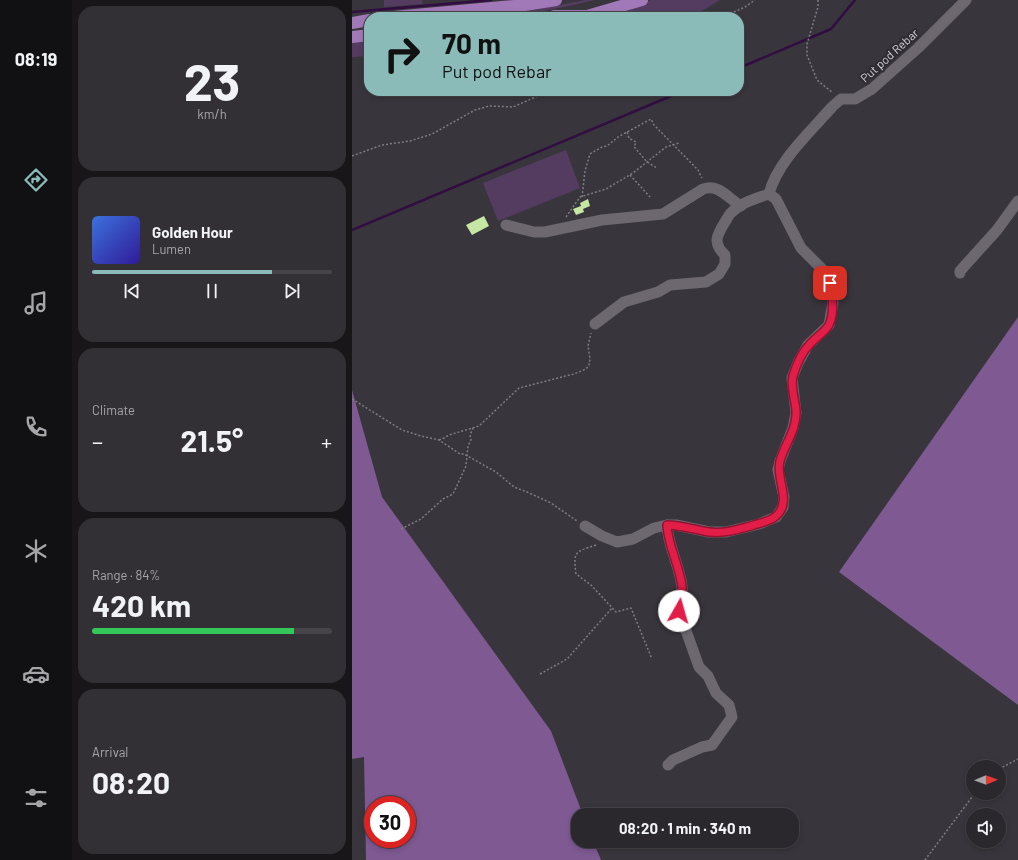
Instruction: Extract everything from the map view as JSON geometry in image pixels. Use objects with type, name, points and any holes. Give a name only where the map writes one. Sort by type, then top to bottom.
[{"type":"highway","points":[[448,12],[525,5],[556,0]]},
{"type":"highway","points":[[570,12],[596,7],[619,0]]},
{"type":"highway","points":[[601,12],[642,0]]},
{"type":"highway","points":[[352,23],[364,21]]},
{"type":"highway","points":[[352,37],[364,36]]},
{"type":"street","name":"Put pod Rebar","points":[[841,99],[855,99],[872,90],[918,48],[966,0]]},
{"type":"street","points":[[769,194],[771,185],[781,167],[832,107],[841,99]]},
{"type":"street","points":[[506,225],[534,232],[553,231],[563,222],[663,214],[706,188],[712,187],[741,206]]},
{"type":"street","points":[[594,324],[624,302],[658,292],[670,285],[706,282],[719,274],[725,264],[725,255],[719,249],[717,240],[719,231],[732,212],[741,206],[769,194]]},
{"type":"street","points":[[585,526],[602,536],[617,542],[633,539],[654,528],[667,525],[676,525],[709,532],[726,532],[759,524],[776,516],[783,507],[784,497],[778,470],[780,461],[794,428],[796,413],[792,378],[808,345],[829,324],[833,303],[830,283],[823,270],[801,248],[794,237],[776,199],[769,194]]},
{"type":"street","points":[[960,273],[960,271],[997,230],[1018,202]]},
{"type":"street","points":[[667,525],[667,536],[682,587],[678,603],[679,611],[699,667],[708,676],[716,693],[729,706],[732,717],[712,745],[702,747],[673,760],[668,765]]},
{"type":"path","points":[[734,12],[756,0]]},
{"type":"path","points":[[818,0],[818,7],[807,44],[807,55],[817,80],[841,99]]},
{"type":"path","points":[[352,156],[382,145],[410,141],[432,134],[475,110],[489,106],[513,107],[538,96]]},
{"type":"path","points":[[582,197],[585,171],[590,154],[602,147],[607,146],[626,132],[651,119],[654,125],[698,170],[706,188]]},
{"type":"path","points":[[626,132],[629,138],[636,142],[634,147],[647,162],[657,168]]},
{"type":"path","points":[[563,222],[576,205],[577,200],[582,197],[606,190],[630,175],[666,147],[680,143]]},
{"type":"path","points":[[630,175],[650,197]]},
{"type":"path","points":[[438,440],[479,426],[519,388],[567,376],[586,369],[590,359],[588,346],[594,324]]},
{"type":"path","points":[[352,399],[402,430],[438,440],[460,454],[467,456],[496,472],[514,487],[551,503],[585,526]]},
{"type":"path","points":[[401,529],[421,519],[443,499],[453,494],[466,466],[473,428]]},
{"type":"path","points":[[612,540],[579,550],[574,558],[576,574],[591,585],[616,612],[631,608],[652,659]]},
{"type":"path","points":[[540,674],[568,659],[612,608]]},
{"type":"path","points":[[1006,765],[1018,759]]},
{"type":"path","points":[[925,860],[970,800]]},
{"type":"shaded area","points":[[384,0],[422,0],[423,4],[384,7]]},
{"type":"shaded area","points":[[585,0],[595,0],[538,12],[516,12]]},
{"type":"shaded area","points":[[651,0],[720,0],[700,12],[614,12]]},
{"type":"shaded area","points":[[364,41],[364,56],[352,57],[352,43]]},
{"type":"shaded area","points":[[566,150],[580,188],[498,221],[483,183]]},
{"type":"shaded area","points":[[1018,317],[1018,705],[839,572]]},
{"type":"shaded area","points":[[352,390],[382,497],[551,731],[580,808],[571,808],[571,848],[596,848],[601,860],[366,860],[366,848],[416,848],[416,796],[365,796],[364,757],[352,759]]},
{"type":"building","points":[[588,199],[590,206],[583,209],[584,212],[576,215],[573,209],[581,206],[580,203]]},
{"type":"building","points":[[484,216],[489,226],[472,235],[466,225]]},
{"type":"waterway","points":[[352,12],[491,0]]},
{"type":"waterway","points":[[744,66],[831,29],[855,0]]},
{"type":"waterway","points":[[352,230],[671,96]]},
{"type":"route","points":[[679,611],[678,603],[682,587],[667,536],[667,525],[676,525],[709,532],[726,532],[759,524],[776,516],[783,507],[784,497],[778,470],[780,461],[794,428],[796,413],[792,378],[808,345],[819,336],[829,324],[833,303],[830,283]]}]
